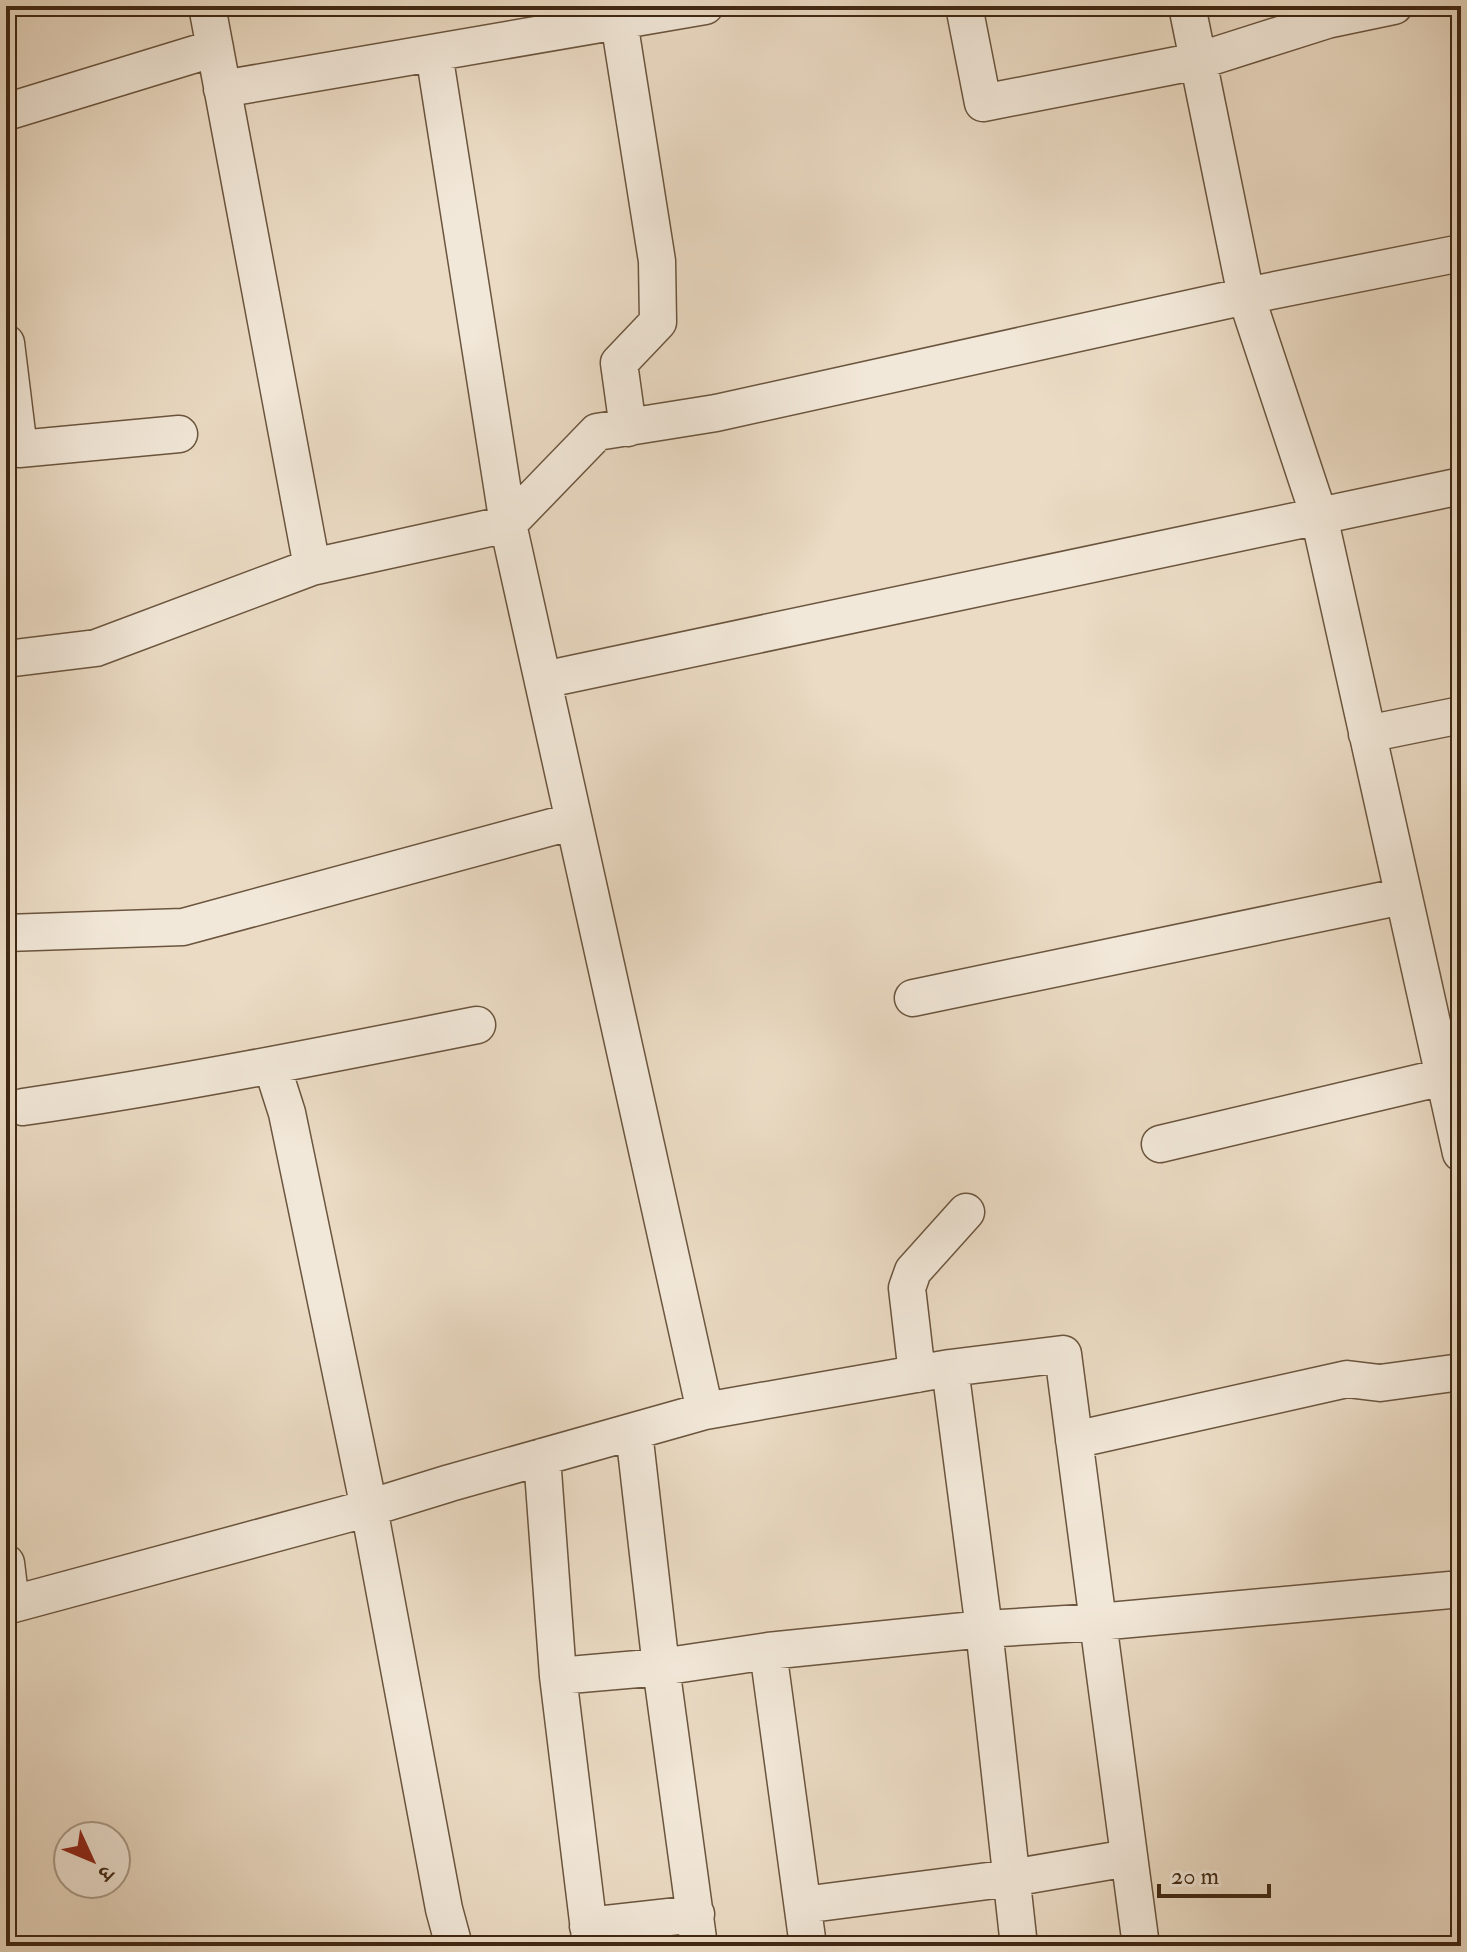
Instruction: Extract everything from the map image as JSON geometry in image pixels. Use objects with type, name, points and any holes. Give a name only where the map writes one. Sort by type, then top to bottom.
[{"type":"street","points":[[207,6],[312,567]]},
{"type":"street","points":[[222,89],[705,6]]},
{"type":"street","points":[[964,6],[983,103],[1198,61],[1327,20],[1394,6]]},
{"type":"street","points":[[1187,6],[1246,296],[1319,516],[1461,1153]]},
{"type":"street","points":[[619,21],[657,261],[658,322],[619,363],[628,428]]},
{"type":"street","points":[[6,112],[215,48]]},
{"type":"street","points":[[434,53],[508,524],[705,1411]]},
{"type":"street","points":[[6,659],[96,648],[312,567],[508,524],[597,432],[716,413],[1246,296],[1461,253]]},
{"type":"street","points":[[6,343],[19,449],[179,434]]},
{"type":"street","points":[[543,680],[1461,486]]},
{"type":"street","points":[[1367,734],[1461,715]]},
{"type":"street","points":[[6,933],[183,927],[574,821]]},
{"type":"street","points":[[913,998],[1403,896]]},
{"type":"street","points":[[23,1107],[272,1066],[477,1025]]},
{"type":"street","points":[[272,1066],[287,1113],[369,1508],[444,1909],[454,1946]]},
{"type":"street","points":[[1160,1144],[1443,1077]]},
{"type":"street","points":[[966,1212],[913,1271],[907,1288],[933,1371],[984,1629],[1019,1946]]},
{"type":"street","points":[[6,1563],[9,1605],[369,1508],[705,1411],[933,1371],[1063,1354],[1141,1946]]},
{"type":"street","points":[[1074,1440],[1347,1379],[1380,1383],[1461,1372]]},
{"type":"street","points":[[542,1457],[558,1676],[590,1936],[698,1930],[661,1667],[634,1432]]},
{"type":"street","points":[[558,1676],[984,1629],[1098,1622],[1461,1589]]},
{"type":"street","points":[[768,1651],[808,1946]]},
{"type":"street","points":[[803,1905],[1011,1878],[1128,1858]]}]
